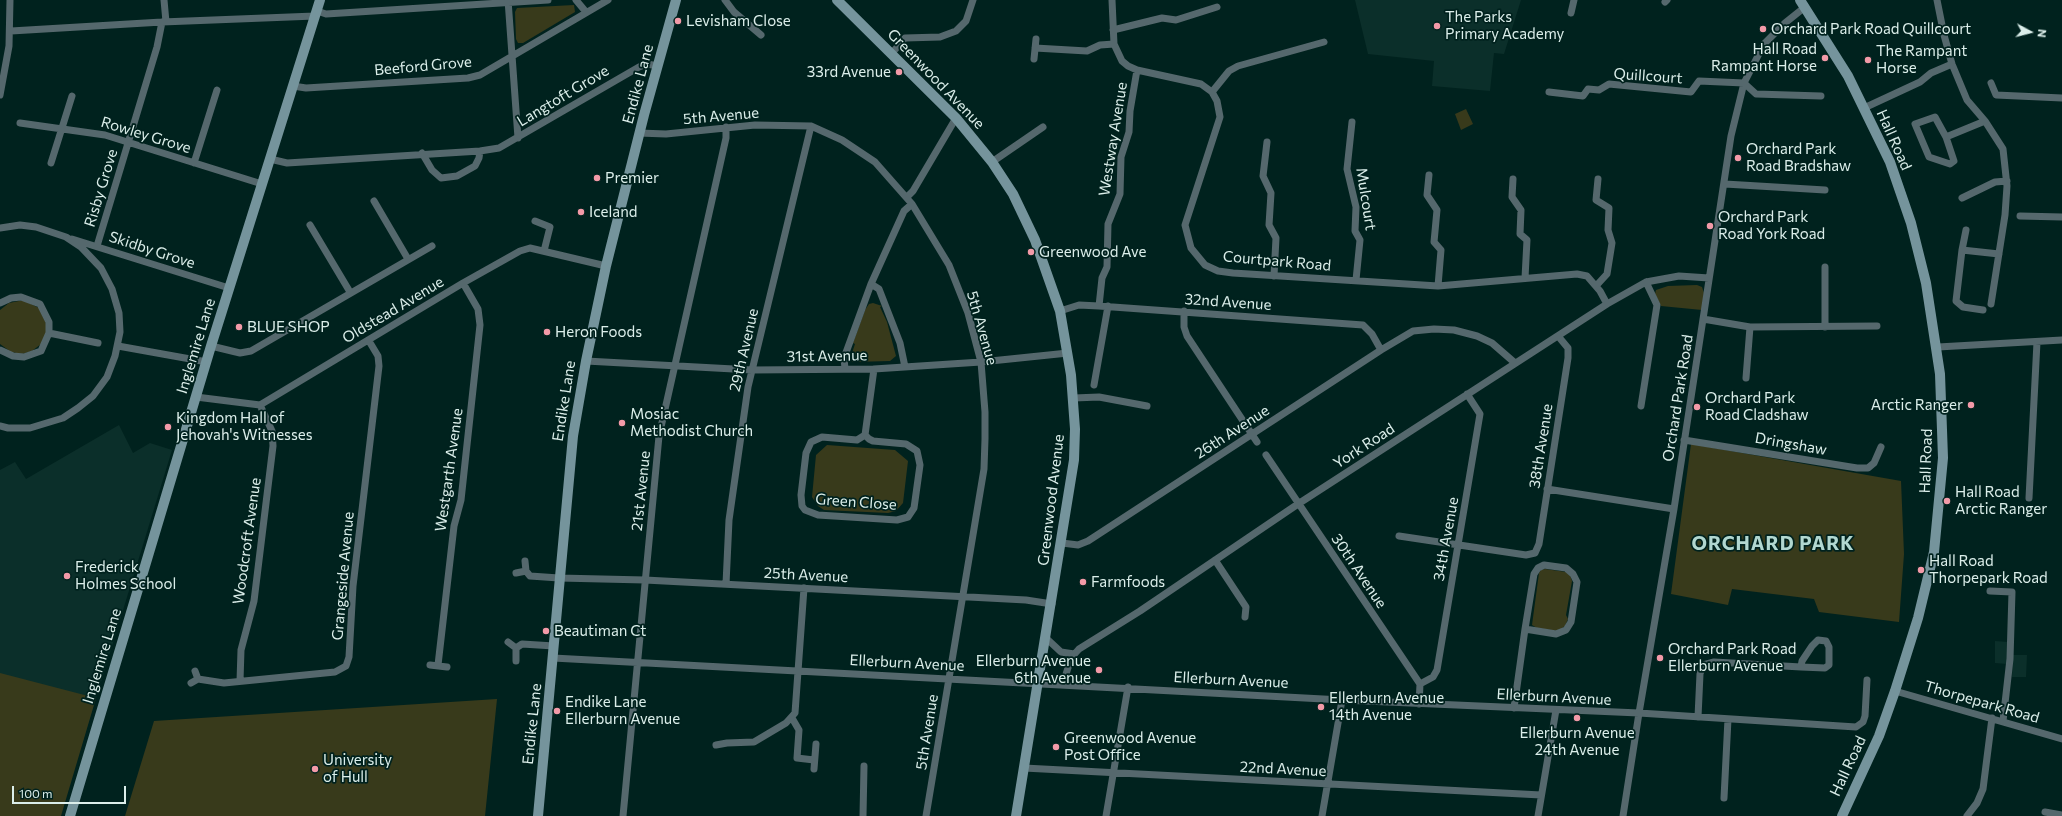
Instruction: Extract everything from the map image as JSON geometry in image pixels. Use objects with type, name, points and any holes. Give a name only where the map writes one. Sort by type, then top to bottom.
[{"type":"street","points":[[0,95],[11,31],[10,0]]},
{"type":"street","name":"Risby Grove","points":[[97,246],[164,22],[164,0]]},
{"type":"street","name":"Inglemire Lane","points":[[70,816],[211,346],[320,0]]},
{"type":"street","points":[[11,31],[548,0]]},
{"type":"street","points":[[576,0],[586,12]]},
{"type":"street","name":"Beeford Grove","points":[[293,86],[306,88],[468,78],[480,75],[608,0]]},
{"type":"street","name":"Endike Lane","points":[[538,816],[573,436],[586,361],[606,266],[639,133],[676,0]]},
{"type":"street","points":[[725,0],[734,12],[761,35]]},
{"type":"street","name":"Greenwood Avenue","points":[[837,0],[956,118],[992,162],[1013,194],[1035,240],[1060,311],[1068,353],[1074,398],[1074,460],[1062,543],[1016,816]]},
{"type":"street","points":[[892,53],[906,38],[940,37],[956,31],[966,21],[973,0]]},
{"type":"street","points":[[1112,0],[1114,44],[1122,61],[1128,66],[1137,70],[1201,84],[1212,92],[1229,71],[1238,66],[1324,42]]},
{"type":"street","points":[[1571,13],[1574,0]]},
{"type":"street","points":[[1937,0],[1952,64],[1967,100],[1985,121],[2003,150],[2007,181],[2005,215],[1990,304]]},
{"type":"street","points":[[508,2],[518,138]]},
{"type":"street","name":"Orchard Park Road","points":[[1623,816],[1674,509],[1709,278],[1725,184],[1731,136],[1744,83],[1764,44],[1803,4]]},
{"type":"street","name":"Hall Road","points":[[1803,4],[1848,76],[1890,162],[1911,223],[1926,283],[1938,347],[1943,458],[1934,552],[1918,618],[1879,736],[1842,816]]},
{"type":"street","points":[[1113,30],[1162,18],[1176,20],[1218,7]]},
{"type":"street","points":[[1034,59],[1036,39]]},
{"type":"street","points":[[1035,48],[1087,51],[1100,45],[1114,44]]},
{"type":"street","name":"Langtoft Grove","points":[[270,160],[287,162],[422,153],[480,151],[499,148],[639,67],[647,64],[658,66]]},
{"type":"street","points":[[1864,108],[1920,82],[1931,73],[1952,64]]},
{"type":"street","name":"Westway Avenue","points":[[1099,306],[1102,278],[1107,267],[1108,224],[1120,194],[1121,157],[1129,132],[1130,111],[1137,70]]},
{"type":"street","name":"Quillcourt","points":[[1550,92],[1584,96],[1588,89],[1599,90],[1608,84],[1691,92],[1699,81],[1744,83]]},
{"type":"street","points":[[1744,83],[1756,94],[1821,96]]},
{"type":"street","points":[[1991,83],[1996,95],[2062,98]]},
{"type":"street","points":[[194,163],[217,90]]},
{"type":"street","name":"Courtpark Road","points":[[1212,92],[1217,101],[1220,117],[1185,225],[1190,248],[1205,265],[1218,271],[1438,286],[1577,274],[1587,276],[1596,286],[1607,304]]},
{"type":"street","points":[[51,163],[72,96]]},
{"type":"street","points":[[1936,116],[1946,137],[1954,161],[1950,164],[1930,157],[1915,124],[1936,116]]},
{"type":"street","points":[[907,197],[913,191],[956,118]]},
{"type":"street","points":[[1946,137],[1985,121]]},
{"type":"street","name":"Mulcourt","points":[[1352,122],[1347,170],[1356,207],[1356,231],[1360,240],[1356,280]]},
{"type":"street","name":"Rowley Grove","points":[[20,123],[91,132],[262,184]]},
{"type":"street","name":"5th Avenue","points":[[639,133],[666,134],[762,125],[811,126],[842,140],[875,162],[907,197],[949,265],[968,313],[981,362],[985,412],[984,469],[926,816]]},
{"type":"street","name":"29th Avenue","points":[[726,584],[729,520],[752,370],[811,126]]},
{"type":"street","points":[[992,162],[1043,127]]},
{"type":"street","name":"21st Avenue","points":[[623,816],[659,436],[726,138],[726,128]]},
{"type":"street","points":[[1267,142],[1263,176],[1271,193],[1269,225],[1276,238],[1274,276]]},
{"type":"street","points":[[422,153],[432,170],[441,178],[457,176],[475,166],[479,158],[480,151]]},
{"type":"street","points":[[1429,175],[1427,195],[1437,210],[1434,242],[1440,250],[1438,286]]},
{"type":"street","points":[[1513,179],[1512,197],[1521,210],[1520,234],[1527,240],[1525,278]]},
{"type":"street","points":[[1596,286],[1607,274],[1612,243],[1608,230],[1609,208],[1596,200],[1598,179]]},
{"type":"street","points":[[1962,198],[1995,182],[2007,181]]},
{"type":"street","points":[[1725,184],[1825,190]]},
{"type":"street","points":[[384,202],[376,204],[408,259]]},
{"type":"street","points":[[845,369],[844,358],[871,284],[904,211],[912,204]]},
{"type":"street","points":[[2020,216],[2062,217]]},
{"type":"street","points":[[535,221],[550,227],[544,251]]},
{"type":"street","name":"Skidby Grove","points":[[0,228],[20,225],[36,227],[229,288]]},
{"type":"street","points":[[310,225],[350,292]]},
{"type":"street","points":[[1966,230],[1956,301],[1963,307],[1983,310]]},
{"type":"street","points":[[0,426],[8,428],[30,428],[64,418],[93,396],[107,377],[118,346],[119,313],[112,289],[101,268],[81,248],[66,237]]},
{"type":"street","points":[[211,346],[240,353],[251,351],[350,292],[432,246]]},
{"type":"street","name":"Oldstead Avenue","points":[[260,405],[296,382],[370,341],[463,283],[520,252],[530,248],[606,266]]},
{"type":"street","points":[[1962,250],[1998,254]]},
{"type":"street","points":[[1825,267],[1825,327]]},
{"type":"street","name":"York Road","points":[[1063,684],[1066,669],[1074,654],[1079,649],[1140,611],[1298,504],[1607,304],[1646,282],[1679,276],[1709,278]]},
{"type":"street","points":[[1641,406],[1657,305],[1646,282]]},
{"type":"street","name":"Westgarth Avenue","points":[[438,665],[454,526],[461,500],[480,325],[478,309],[463,283]]},
{"type":"street","points":[[871,284],[879,289],[900,343],[906,367]]},
{"type":"street","points":[[0,303],[11,298],[21,297],[40,304],[49,322],[49,333],[41,351],[24,357],[12,356],[0,350]]},
{"type":"street","name":"32nd Avenue","points":[[1060,311],[1079,305],[1108,306],[1363,325],[1372,334],[1381,350]]},
{"type":"street","points":[[1093,380],[1108,306]]},
{"type":"street","points":[[1184,311],[1184,327],[1187,336],[1257,442]]},
{"type":"street","points":[[1703,319],[1750,327],[1877,326]]},
{"type":"street","points":[[1746,378],[1750,327]]},
{"type":"street","name":"26th Avenue","points":[[1062,543],[1078,545],[1088,542],[1381,350],[1414,331],[1434,329],[1454,330],[1477,336],[1492,343],[1515,363]]},
{"type":"street","points":[[49,333],[98,343]]},
{"type":"street","name":"38th Avenue","points":[[1459,544],[1526,555],[1535,553],[1539,544],[1568,358],[1568,348],[1558,336]]},
{"type":"street","points":[[1938,347],[2062,340]]},
{"type":"street","name":"Grangeside Avenue","points":[[198,679],[224,683],[335,672],[346,666],[349,657],[353,586],[379,366],[378,356],[370,341]]},
{"type":"street","points":[[2029,498],[2038,342]]},
{"type":"street","points":[[118,346],[207,362]]},
{"type":"street","name":"31st Avenue","points":[[586,361],[752,370],[845,369],[981,362],[1068,353]]},
{"type":"street","points":[[866,435],[874,368]]},
{"type":"street","name":"34th Avenue","points":[[1420,684],[1433,677],[1437,670],[1459,544],[1480,414],[1467,394]]},
{"type":"street","points":[[196,397],[260,405]]},
{"type":"street","points":[[1074,398],[1099,397],[1147,406]]},
{"type":"street","name":"Woodcroft Avenue","points":[[240,681],[241,650],[254,601],[273,446],[272,432],[260,405]]},
{"type":"street","name":"Green Close","points":[[866,435],[873,441],[906,444],[917,451],[920,465],[914,508],[908,517],[897,520],[824,516],[813,514],[805,510],[802,506],[801,495],[806,453],[811,442],[822,437],[857,440],[866,435]]},
{"type":"street","name":"Dringshaw","points":[[1684,440],[1857,468],[1868,468],[1874,463],[1881,447]]},
{"type":"street","name":"30th Avenue","points":[[1266,455],[1420,684]]},
{"type":"street","points":[[1547,489],[1674,509]]},
{"type":"street","points":[[1399,536],[1459,544]]},
{"type":"street","points":[[1215,560],[1246,607],[1245,617]]},
{"type":"street","points":[[516,573],[526,571],[525,561]]},
{"type":"street","points":[[1514,708],[1525,629],[1534,574],[1538,568],[1544,565],[1566,568],[1573,574],[1577,582],[1571,622],[1566,630],[1556,634],[1525,629]]},
{"type":"street","name":"25th Avenue","points":[[526,571],[530,576],[559,578],[645,580],[804,588],[1026,600],[1052,604]]},
{"type":"street","points":[[716,745],[754,742],[792,718],[796,706],[804,588]]},
{"type":"street","points":[[1990,591],[2012,592],[2010,659],[2003,721]]},
{"type":"street","points":[[1046,638],[1061,652],[1074,654]]},
{"type":"street","points":[[1698,717],[1700,674],[1703,665],[1714,662],[1801,667],[1825,668],[1829,665],[1829,647],[1826,641],[1818,640],[1812,646],[1802,661],[1801,667]]},
{"type":"street","points":[[508,642],[516,648]]},
{"type":"street","points":[[516,648],[522,644],[554,646]]},
{"type":"street","points":[[516,648],[516,661]]},
{"type":"street","name":"Ellerburn Avenue","points":[[553,658],[1128,687],[1419,704],[1639,713],[1856,727],[1863,722],[1866,716],[1867,680]]},
{"type":"street","points":[[430,665],[447,667]]},
{"type":"street","points":[[191,683],[198,679],[195,671]]},
{"type":"street","points":[[1419,704],[1420,684]]},
{"type":"street","points":[[1106,816],[1128,687]]},
{"type":"street","name":"Thorpepark Road","points":[[1894,691],[2062,739]]},
{"type":"street","points":[[1322,816],[1342,700]]},
{"type":"street","points":[[1538,816],[1556,710]]},
{"type":"street","points":[[792,718],[799,730],[797,758],[814,760]]},
{"type":"street","points":[[1967,816],[1977,803],[1983,789],[1992,718]]},
{"type":"street","points":[[1724,798],[1728,719]]},
{"type":"street","points":[[814,769],[816,744]]},
{"type":"street","points":[[862,816],[864,766]]},
{"type":"street","name":"22nd Avenue","points":[[1024,768],[1541,795]]},
{"type":"street","points":[[2045,812],[2062,814]]},
{"type":"shaded area","name":"The Parks Primary Academy","points":[[1355,0],[1521,0],[1504,54],[1494,53],[1490,91],[1432,86],[1434,61],[1368,54]]},
{"type":"shaded area","points":[[574,5],[575,12],[523,43],[518,43],[516,39],[515,12],[517,8]]},
{"type":"shaded area","points":[[1466,109],[1473,124],[1461,130],[1455,114]]},
{"type":"shaded area","points":[[1697,285],[1702,287],[1704,293],[1702,310],[1661,306],[1655,294],[1656,290],[1668,286]]},
{"type":"shaded area","points":[[25,301],[39,308],[46,323],[46,334],[41,344],[32,351],[22,354],[11,352],[0,344],[0,310],[9,303]]},
{"type":"shaded area","points":[[873,303],[882,306],[880,307],[887,322],[896,356],[890,361],[852,362],[851,356],[855,344],[853,343],[865,310],[869,304]]},
{"type":"shaded area","name":"Frederick Holmes School","points":[[119,425],[133,453],[150,443],[172,450],[60,816],[0,816],[0,470],[15,462],[26,479]]},
{"type":"shaded area","points":[[1691,444],[1901,481],[1904,554],[1899,622],[1819,612],[1814,599],[1732,589],[1728,605],[1671,594]]},
{"type":"shaded area","points":[[827,445],[895,450],[908,461],[903,503],[896,511],[888,513],[824,510],[818,506],[812,497],[816,455]]},
{"type":"shaded area","points":[[1545,569],[1566,572],[1570,575],[1572,581],[1566,615],[1568,619],[1565,626],[1558,631],[1537,628],[1532,625],[1539,573],[1541,570]]},
{"type":"shaded area","points":[[1995,641],[2008,642],[2007,664],[1995,663]]},
{"type":"shaded area","points":[[2013,655],[2027,655],[2026,677],[2012,677]]},
{"type":"shaded area","points":[[0,673],[96,698],[61,816],[0,816]]},
{"type":"shaded area","name":"University of Hull","points":[[497,699],[485,816],[125,816],[154,721]]},
{"type":"place","name":"Levisham Close","points":[[678,21]]},
{"type":"place","name":"The Parks Primary Academy","points":[[1437,26]]},
{"type":"place","name":"Orchard Park Road Quillcourt","points":[[1763,29]]},
{"type":"place","name":"Hall Road Rampant Horse","points":[[1825,58]]},
{"type":"place","name":"The Rampant Horse","points":[[1868,60]]},
{"type":"place","name":"33rd Avenue","points":[[899,72]]},
{"type":"place","name":"Orchard Park Road Bradshaw","points":[[1738,158]]},
{"type":"place","name":"Premier","points":[[597,178]]},
{"type":"place","name":"Iceland","points":[[581,212]]},
{"type":"place","name":"Orchard Park Road York Road","points":[[1710,226]]},
{"type":"place","name":"Greenwood Ave","points":[[1031,252]]},
{"type":"place","name":"BLUE SHOP","points":[[239,327]]},
{"type":"place","name":"Heron Foods","points":[[547,332]]},
{"type":"place","name":"Arctic Ranger","points":[[1971,405]]},
{"type":"place","name":"Orchard Park Road Cladshaw","points":[[1697,407]]},
{"type":"place","name":"Mosiac Methodist Church","points":[[622,423]]},
{"type":"place","name":"Kingdom Hall of Jehovah's Witnesses","points":[[168,427]]},
{"type":"place","name":"Hall Road Arctic Ranger","points":[[1947,501]]},
{"type":"place","name":"Hall Road Thorpepark Road","points":[[1921,570]]},
{"type":"place","name":"Frederick Holmes School","points":[[67,576]]},
{"type":"place","name":"Farmfoods","points":[[1083,582]]},
{"type":"place","name":"Beautiman Ct","points":[[546,631]]},
{"type":"place","name":"Orchard Park Road Ellerburn Avenue","points":[[1660,658]]},
{"type":"place","name":"Ellerburn Avenue 6th Avenue","points":[[1099,670]]},
{"type":"place","name":"Ellerburn Avenue 14th Avenue","points":[[1321,707]]},
{"type":"place","name":"Endike Lane Ellerburn Avenue","points":[[557,711]]},
{"type":"place","name":"Ellerburn Avenue 24th Avenue","points":[[1577,718]]},
{"type":"place","name":"Greenwood Avenue Post Office","points":[[1056,747]]},
{"type":"place","name":"University of Hull","points":[[315,769]]},
{"type":"district","name":"ORCHARD PARK","points":[[1773,544]]}]
